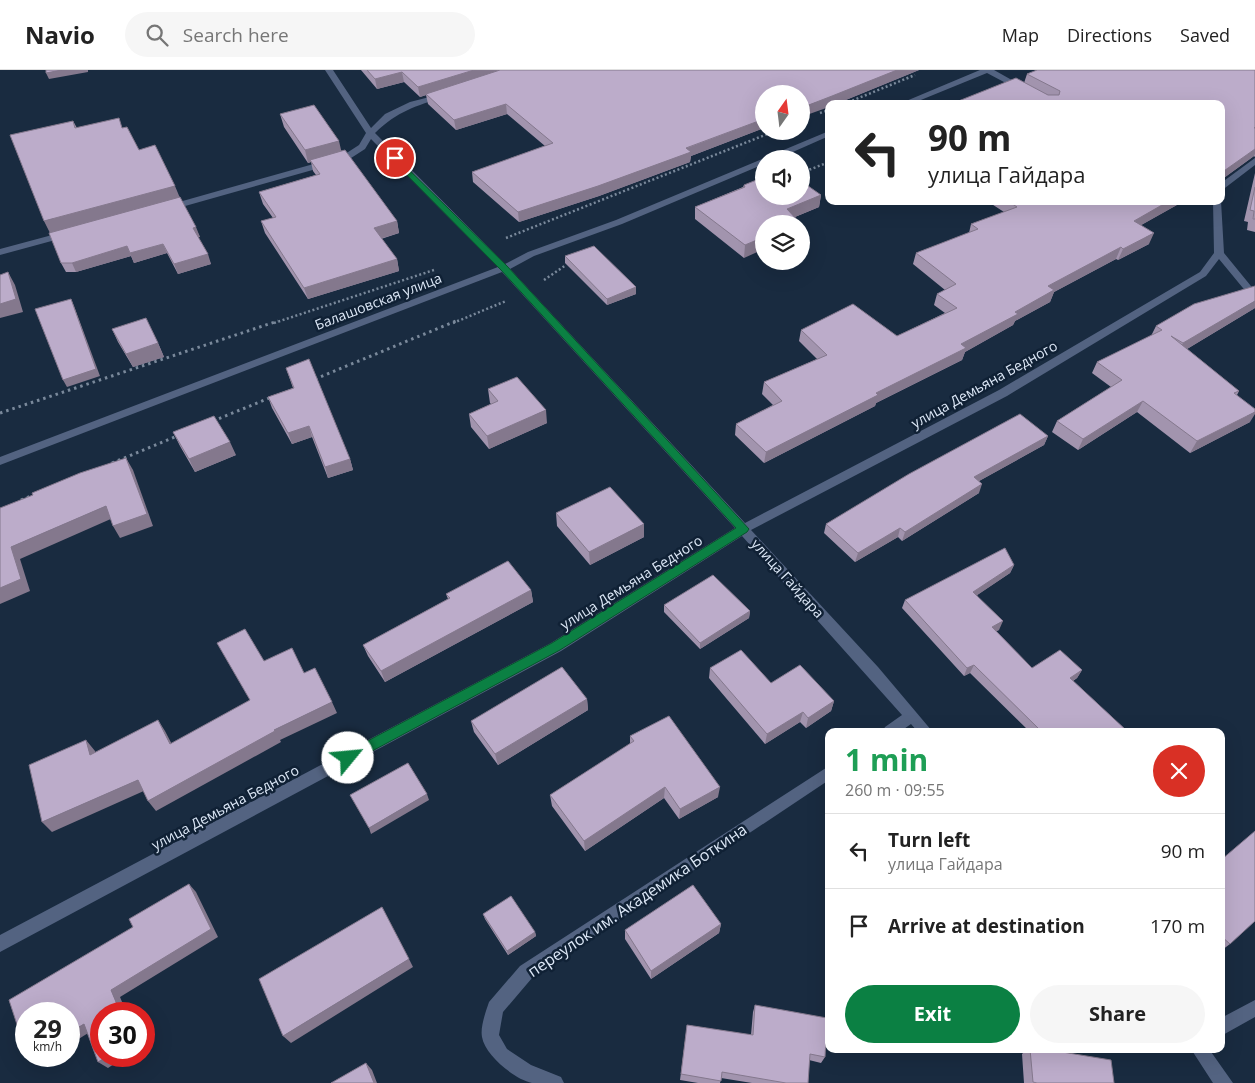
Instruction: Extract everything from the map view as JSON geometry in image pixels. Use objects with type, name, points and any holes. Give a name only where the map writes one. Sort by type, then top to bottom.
[{"type":"street","name":"улица Гайдара","points":[[329,70],[370,133],[504,268],[922,728]]},
{"type":"street","points":[[913,100],[987,70],[1043,100]]},
{"type":"street","points":[[157,211],[345,158],[362,147],[370,133],[388,116],[413,104],[449,93]]},
{"type":"street","points":[[790,150],[825,135]]},
{"type":"street","points":[[1225,185],[1255,161]]},
{"type":"street","name":"Балашовская улица","points":[[0,461],[504,268],[531,254],[628,218],[755,165]]},
{"type":"street","points":[[1217,205],[1220,253],[1255,297]]},
{"type":"street","points":[[0,252],[74,232]]},
{"type":"street","name":"улица Демьяна Бедного","points":[[0,944],[556,647],[743,529],[1003,394],[1203,274],[1220,253]]},
{"type":"street","points":[[894,728],[912,716]]},
{"type":"street","name":"переулок им. Академика Боткина","points":[[555,1083],[526,1072],[501,1056],[490,1036],[495,1008],[526,972],[825,775]]},
{"type":"street","points":[[1225,1026],[1255,1008]]},
{"type":"street","points":[[1202,1053],[1224,1083]]},
{"type":"path","points":[[854,100],[920,73]]},
{"type":"path","points":[[483,247],[755,139]]},
{"type":"path","points":[[810,169],[825,164]]},
{"type":"path","points":[[314,380],[526,292],[567,264]]},
{"type":"path","points":[[0,413],[443,267]]},
{"type":"path","points":[[212,422],[277,395]]},
{"type":"path","points":[[111,463],[184,433]]},
{"type":"path","points":[[18,501],[37,494]]},
{"type":"building","points":[[46,70],[62,70],[46,73]]},
{"type":"building","points":[[367,70],[474,70],[418,87],[402,72],[375,79]]},
{"type":"building","points":[[500,70],[897,70],[810,104],[810,85],[755,85],[755,122],[686,148],[691,152],[598,186],[518,212],[472,172],[553,143],[506,104],[454,120],[426,94]]},
{"type":"building","points":[[1037,70],[1255,70],[1255,149],[1225,170],[1225,100],[961,100],[1016,78],[1048,95],[1059,95],[1060,91],[1027,74]]},
{"type":"building","points":[[314,105],[339,141],[305,150],[280,114]]},
{"type":"building","points":[[119,118],[122,128],[127,127],[139,150],[155,145],[175,186],[44,221],[10,135],[73,121],[75,128]]},
{"type":"building","points":[[345,150],[397,221],[374,228],[397,259],[304,288],[261,221],[276,217],[259,192],[320,174],[310,160]]},
{"type":"building","points":[[755,181],[755,205],[797,205],[787,209],[793,215],[755,215],[755,241],[745,245],[695,207],[745,187],[744,185]]},
{"type":"building","points":[[810,187],[821,195],[810,200]]},
{"type":"building","points":[[1255,187],[1255,219],[1253,219],[1254,211],[1250,210]]},
{"type":"building","points":[[180,197],[196,227],[193,228],[208,254],[174,264],[163,244],[130,253],[127,246],[72,263],[61,263],[49,233]]},
{"type":"building","points":[[1014,205],[1162,205],[1134,221],[1154,233],[1123,249],[1121,247],[1048,286],[1054,290],[1015,312],[1018,314],[961,344],[966,348],[876,393],[878,395],[766,452],[736,424],[782,401],[764,382],[827,355],[801,330],[853,304],[897,336],[957,308],[937,294],[956,284],[916,253],[978,229],[971,224],[1017,207]]},
{"type":"building","points":[[594,246],[636,287],[607,299],[565,256]]},
{"type":"building","points":[[8,272],[16,299],[0,304],[0,275]]},
{"type":"building","points":[[1255,286],[1255,301],[1183,343],[1171,336],[1239,391],[1234,393],[1255,409],[1255,412],[1197,441],[1143,401],[1083,439],[1057,421],[1122,380],[1097,362],[1162,330],[1156,326],[1194,304]]},
{"type":"building","points":[[71,299],[96,369],[63,380],[35,309]]},
{"type":"building","points":[[146,318],[158,343],[126,354],[112,329]]},
{"type":"building","points":[[309,359],[350,459],[325,467],[309,426],[288,433],[268,397],[294,388],[286,368]]},
{"type":"building","points":[[517,377],[546,410],[487,436],[469,414],[498,401],[488,389]]},
{"type":"building","points":[[1020,414],[1048,436],[974,477],[982,484],[905,532],[900,528],[858,553],[826,524],[909,474]]},
{"type":"building","points":[[214,416],[230,442],[189,459],[173,432]]},
{"type":"building","points":[[126,458],[147,514],[113,526],[106,506],[11,547],[21,579],[0,588],[0,508],[80,473]]},
{"type":"building","points":[[610,487],[644,524],[589,552],[556,513]]},
{"type":"building","points":[[1005,548],[1014,565],[973,592],[1003,621],[992,627],[1032,668],[1060,650],[1082,670],[1070,678],[1124,728],[1038,728],[974,665],[967,668],[905,600]]},
{"type":"building","points":[[508,561],[531,590],[381,671],[363,645],[450,598],[446,594]]},
{"type":"building","points":[[713,575],[750,611],[700,643],[664,605]]},
{"type":"building","points":[[245,629],[264,661],[292,648],[304,673],[315,668],[332,702],[274,730],[148,801],[138,780],[42,822],[29,765],[86,740],[90,755],[158,720],[170,744],[250,700],[217,643]]},
{"type":"building","points":[[741,650],[771,683],[800,665],[834,701],[808,718],[803,712],[767,734],[710,668]]},
{"type":"building","points":[[562,667],[587,699],[495,754],[471,721]]},
{"type":"building","points":[[669,716],[720,787],[680,809],[665,787],[584,841],[550,795],[634,741],[630,736]]},
{"type":"building","points":[[408,763],[427,794],[369,828],[350,795]]},
{"type":"building","points":[[1255,831],[1255,921],[1230,944],[1225,940],[1225,857]]},
{"type":"building","points":[[189,884],[211,929],[111,990],[116,1002],[90,1002],[90,1040],[84,1024],[80,1026],[80,1002],[15,1002],[15,1018],[9,1000],[133,927],[129,919]]},
{"type":"building","points":[[693,885],[721,924],[651,971],[625,930]]},
{"type":"building","points":[[511,896],[535,932],[507,951],[483,914]]},
{"type":"building","points":[[382,907],[409,959],[283,1036],[259,979]]},
{"type":"building","points":[[755,1005],[825,1018],[825,1057],[810,1054],[808,1083],[786,1083],[722,1072],[721,1081],[681,1074],[687,1025],[753,1035]]},
{"type":"building","points":[[1030,1053],[1068,1053],[1111,1060],[1114,1083],[1033,1082]]},
{"type":"building","points":[[366,1063],[374,1083],[331,1083]]},
{"type":"route","points":[[348,758],[556,647],[743,529],[504,268],[395,158]]}]
